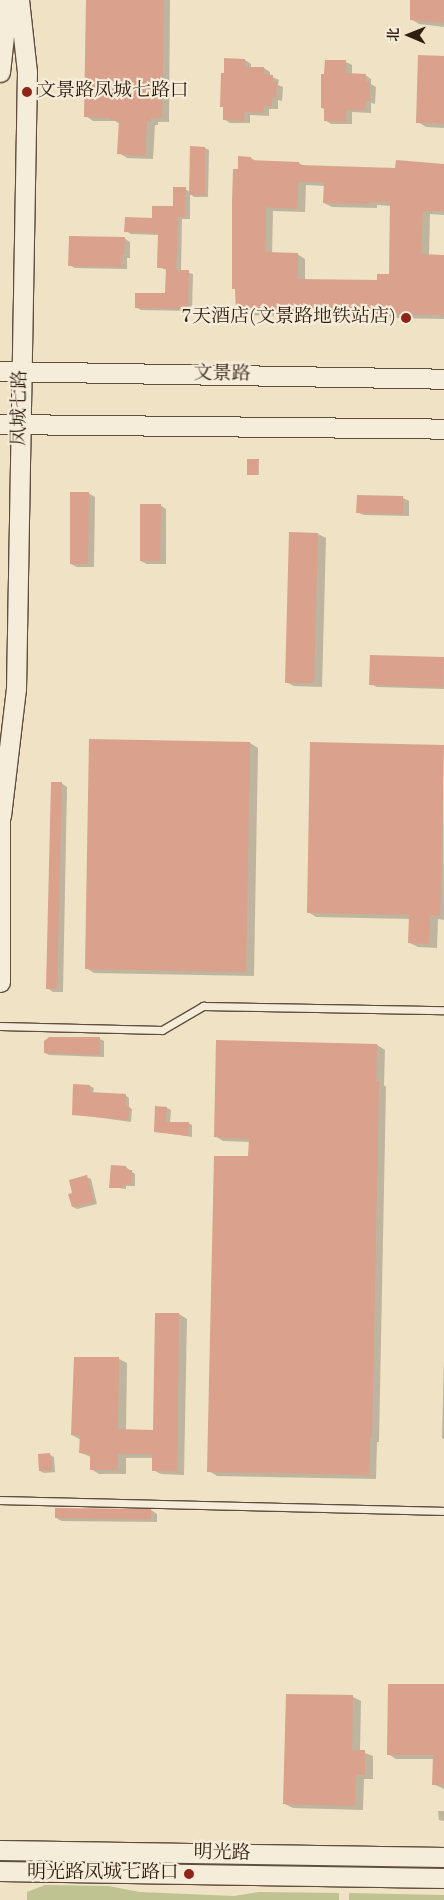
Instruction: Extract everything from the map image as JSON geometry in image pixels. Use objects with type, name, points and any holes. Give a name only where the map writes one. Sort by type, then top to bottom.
[{"type":"main road","points":[[0,72],[8,0]]},
{"type":"main road","name":"凤城七路","points":[[0,982],[0,811],[16,689],[27,72],[19,0]]},
{"type":"main road","name":"文景路","points":[[0,371],[444,379]]},
{"type":"main road","points":[[0,424],[444,429]]},
{"type":"main road","name":"明光路","points":[[0,1850],[444,1858]]},
{"type":"main road","name":"明光路","points":[[0,1871],[444,1878]]},
{"type":"lane","points":[[0,1026],[162,1030],[204,1006],[444,1010]]},
{"type":"lane","points":[[0,1500],[444,1511]]},
{"type":"green space","points":[[45,1885],[108,1886],[140,1892],[234,1896],[259,1892],[339,1893],[339,1900],[27,1900],[27,1892]]},
{"type":"green space","points":[[349,1893],[444,1895],[444,1900],[349,1900]]},
{"type":"building","points":[[86,0],[164,0],[162,118],[151,118],[151,122],[147,121],[145,156],[117,154],[119,121],[111,120],[111,118],[84,117]]},
{"type":"building","points":[[410,0],[444,0],[444,23],[410,20]]},
{"type":"building","points":[[418,55],[444,56],[444,124],[416,123]]},
{"type":"building","points":[[224,58],[245,59],[245,67],[264,67],[264,74],[273,75],[273,82],[277,82],[276,98],[272,98],[272,106],[264,106],[263,113],[245,112],[244,121],[223,120],[223,107],[220,107],[221,73],[224,73]]},
{"type":"building","points":[[325,60],[346,60],[346,73],[366,74],[365,82],[370,82],[370,101],[366,101],[365,110],[346,110],[346,122],[324,121],[324,108],[321,108],[321,74],[324,74]]},
{"type":"building","points":[[190,146],[205,147],[205,195],[189,195]]},
{"type":"building","points":[[238,156],[251,157],[251,160],[299,162],[299,165],[395,168],[396,160],[444,164],[444,211],[423,211],[421,254],[444,255],[444,315],[236,311],[235,289],[232,289],[232,202],[233,169],[238,169]],"holes":[[[298,182],[324,182],[323,203],[369,204],[369,202],[390,202],[389,274],[377,274],[377,280],[297,279],[298,253],[265,252],[266,207],[297,209]]]},
{"type":"building","points":[[173,187],[186,187],[185,217],[178,217],[176,270],[189,270],[188,309],[135,308],[135,293],[165,293],[166,268],[157,268],[158,233],[124,232],[125,217],[152,218],[152,206],[173,206]]},
{"type":"building","points":[[69,236],[125,237],[124,255],[121,255],[121,267],[68,266]]},
{"type":"building","points":[[247,459],[259,459],[258,475],[247,475]]},
{"type":"building","points":[[70,492],[89,492],[88,564],[70,564]]},
{"type":"building","points":[[357,495],[403,496],[403,514],[356,513]]},
{"type":"building","points":[[140,504],[161,504],[160,561],[140,561]]},
{"type":"building","points":[[289,532],[318,533],[314,683],[285,683]]},
{"type":"building","points":[[370,655],[444,657],[443,687],[369,685]]},
{"type":"building","points":[[89,739],[250,742],[246,972],[85,969]]},
{"type":"building","points":[[310,742],[444,745],[440,916],[430,916],[429,944],[408,943],[409,915],[307,913]]},
{"type":"building","points":[[51,782],[62,782],[57,989],[46,989]]},
{"type":"building","points":[[49,1037],[100,1037],[100,1055],[44,1053],[44,1041]]},
{"type":"building","points":[[216,1040],[377,1044],[376,1081],[379,1081],[372,1438],[370,1438],[369,1475],[207,1472],[214,1156],[248,1156],[249,1139],[214,1137]]},
{"type":"building","points":[[73,1084],[90,1085],[90,1092],[126,1094],[125,1106],[129,1106],[128,1120],[72,1115]]},
{"type":"building","points":[[155,1106],[167,1107],[166,1122],[189,1122],[188,1136],[154,1132]]},
{"type":"building","points":[[111,1165],[126,1166],[126,1170],[132,1170],[131,1184],[123,1184],[123,1188],[109,1188]]},
{"type":"building","points":[[87,1175],[94,1202],[72,1207],[68,1194],[72,1193],[69,1180]]},
{"type":"building","points":[[155,1313],[179,1313],[177,1471],[152,1471],[152,1454],[118,1454],[118,1470],[90,1470],[90,1454],[79,1453],[80,1435],[71,1435],[74,1357],[119,1357],[118,1429],[153,1430]]},
{"type":"building","points":[[50,1453],[52,1470],[39,1471],[38,1454]]},
{"type":"building","points":[[55,1508],[151,1509],[151,1519],[55,1518]]},
{"type":"building","points":[[388,1684],[444,1684],[444,1785],[432,1785],[433,1755],[387,1755]]},
{"type":"building","points":[[286,1694],[353,1695],[352,1750],[365,1750],[365,1775],[356,1775],[355,1806],[283,1804]]},
{"type":"place","name":"文景路凤城七路口","points":[[27,92]]},
{"type":"place","name":"7天酒店(文景路地铁站店)","points":[[406,318]]},
{"type":"place","name":"明光路凤城七路口","points":[[189,1874]]}]
